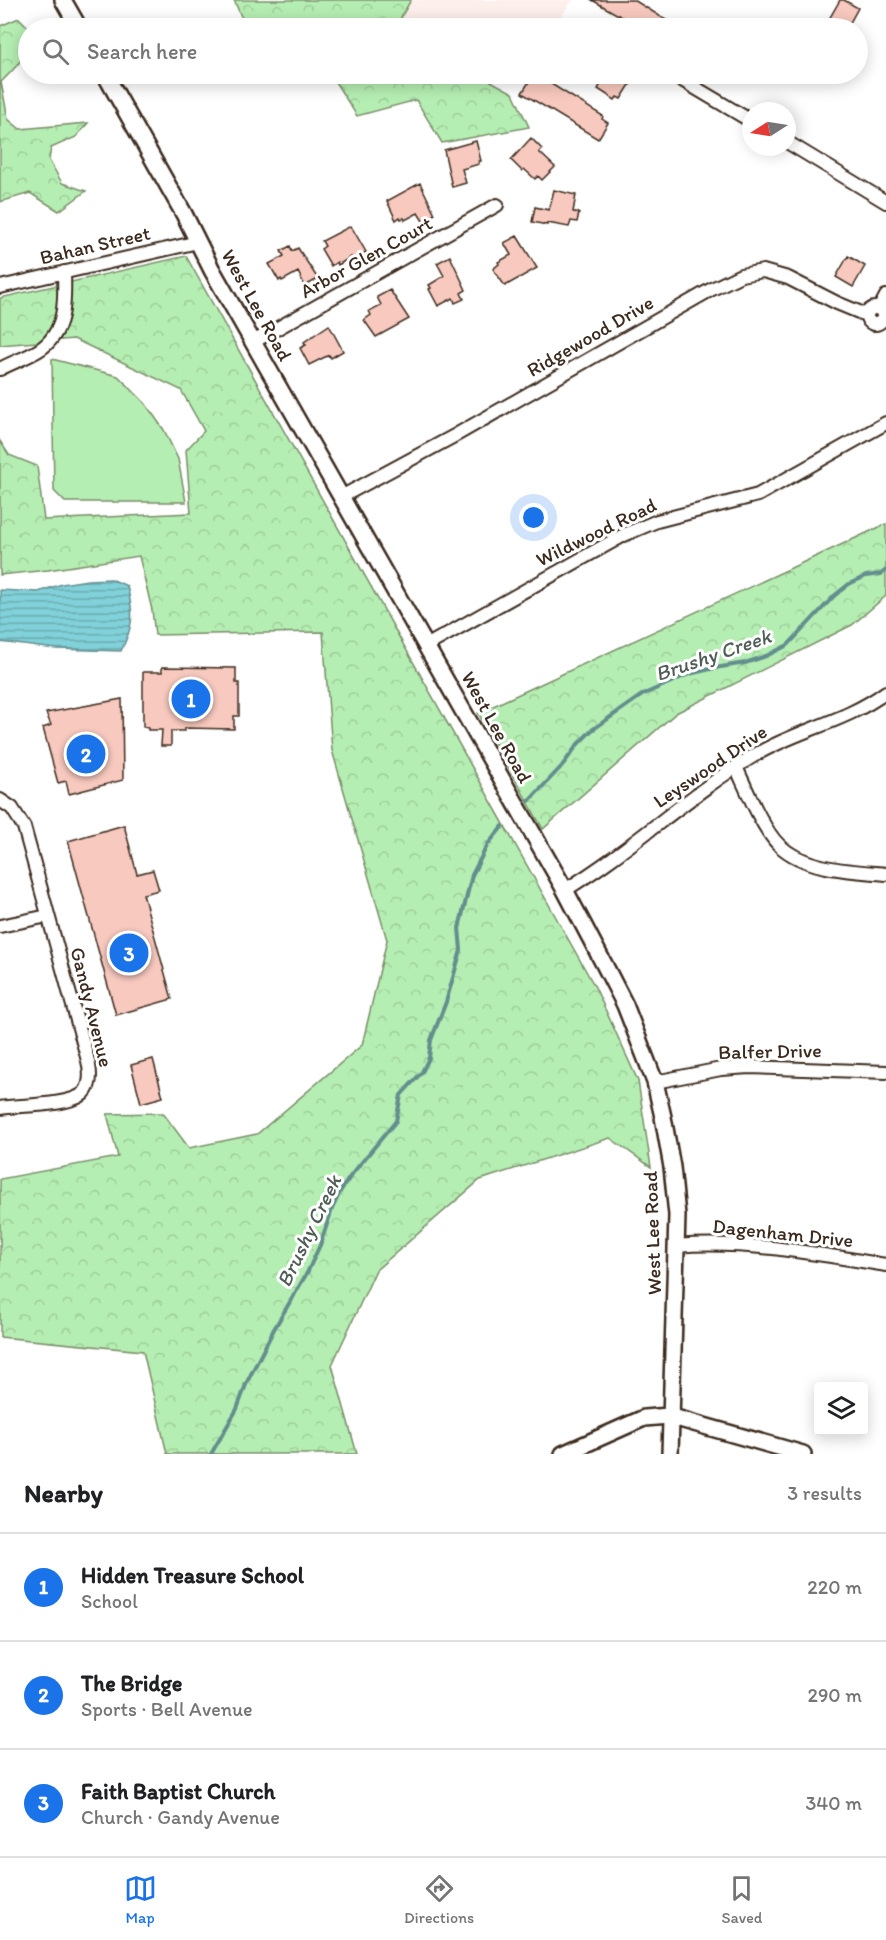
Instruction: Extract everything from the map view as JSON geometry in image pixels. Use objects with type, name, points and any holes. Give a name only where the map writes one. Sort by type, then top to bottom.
[{"type":"street","points":[[63,0],[74,18]]},
{"type":"street","name":"West Lee Road","points":[[111,84],[253,342],[565,890],[625,1005],[655,1082],[672,1167],[677,1215],[673,1385],[669,1416],[670,1454]]},
{"type":"street","points":[[689,84],[742,116]]},
{"type":"street","points":[[796,147],[886,202]]},
{"type":"street","name":"Arbor Glen Court","points":[[253,342],[497,205]]},
{"type":"street","name":"Bahan Street","points":[[0,287],[198,242]]},
{"type":"street","name":"Ridgewood Drive","points":[[341,497],[456,435],[712,289],[741,275],[763,271],[777,273],[866,315]]},
{"type":"street","points":[[0,369],[42,349],[53,337],[64,311],[64,272]]},
{"type":"street","points":[[879,309],[886,296]]},
{"type":"street","points":[[871,309],[879,309],[883,316],[883,326],[867,321],[866,315],[871,309]]},
{"type":"street","name":"Wildwood Road","points":[[426,646],[624,535],[668,518],[758,495],[886,423]]},
{"type":"street","name":"Leyswood Drive","points":[[565,890],[592,874],[736,767],[782,741],[863,708],[886,692]]},
{"type":"street","points":[[736,767],[768,831],[784,849],[809,861],[827,866],[886,874]]},
{"type":"street","name":"Gandy Avenue","points":[[0,800],[12,808],[24,827],[90,1068],[89,1083],[83,1094],[69,1100],[0,1108]]},
{"type":"street","points":[[0,926],[48,916]]},
{"type":"street","name":"Balfer Drive","points":[[655,1082],[721,1069],[749,1067],[886,1072]]},
{"type":"street","name":"Dagenham Drive","points":[[676,1246],[703,1244],[753,1246],[886,1265]]},
{"type":"street","points":[[563,1454],[644,1418],[669,1416],[803,1454]]},
{"type":"shaded area","points":[[402,0],[573,0],[560,18],[396,18]]},
{"type":"green space","points":[[234,0],[411,0],[402,18],[242,18]]},
{"type":"green space","points":[[18,18],[18,64],[1,82],[8,119],[20,129],[88,123],[76,137],[51,148],[49,160],[62,183],[86,191],[59,211],[30,193],[0,202],[0,26]]},
{"type":"green space","points":[[336,84],[496,84],[513,93],[529,127],[442,143],[416,100],[357,116]]},
{"type":"green space","points":[[186,256],[595,987],[638,1081],[651,1167],[610,1138],[480,1180],[376,1270],[332,1365],[357,1454],[167,1454],[143,1351],[0,1337],[0,1179],[118,1157],[107,1114],[163,1113],[189,1148],[257,1134],[362,1045],[387,940],[332,750],[323,632],[155,635],[152,610],[139,556],[0,575],[0,441],[9,455],[37,466],[44,520],[191,513],[186,450],[204,431],[181,390],[74,339],[0,345],[0,298]]},
{"type":"green space","points":[[52,359],[118,376],[145,403],[164,430],[178,459],[186,502],[65,502],[54,491]]},
{"type":"green space","points":[[886,524],[886,596],[852,625],[676,713],[543,829],[478,713]]},
{"type":"water","points":[[111,579],[127,586],[131,604],[132,619],[121,651],[56,649],[0,642],[0,590],[38,592],[62,584]]},
{"type":"building","points":[[592,0],[634,0],[663,18],[624,18]]},
{"type":"building","points":[[840,0],[858,8],[852,18],[830,18]]},
{"type":"building","points":[[528,84],[551,84],[603,116],[602,119],[608,123],[598,139],[522,93]]},
{"type":"building","points":[[597,84],[630,84],[621,99],[617,97],[615,100],[598,89],[600,86]]},
{"type":"building","points":[[531,138],[542,149],[539,152],[555,167],[542,180],[538,176],[535,179],[524,169],[522,171],[511,160]]},
{"type":"building","points":[[476,141],[481,161],[479,164],[462,169],[466,183],[452,187],[444,150]]},
{"type":"building","points":[[420,183],[435,214],[423,221],[418,213],[405,220],[400,217],[396,220],[387,201]]},
{"type":"building","points":[[554,190],[576,195],[573,212],[579,213],[577,222],[571,221],[569,227],[532,222],[535,207],[549,210]]},
{"type":"building","points":[[351,226],[366,252],[352,260],[351,257],[338,265],[337,262],[331,266],[321,249],[325,246],[322,241]]},
{"type":"building","points":[[517,236],[537,268],[505,286],[493,269],[499,264],[498,262],[511,255],[504,243]]},
{"type":"building","points":[[290,246],[292,251],[298,248],[318,279],[305,286],[298,272],[279,281],[269,264],[284,256],[281,251]]},
{"type":"building","points":[[450,256],[466,290],[461,293],[464,299],[455,303],[453,298],[438,306],[429,285],[444,276],[437,263]]},
{"type":"building","points":[[848,256],[865,266],[853,287],[836,277]]},
{"type":"building","points":[[390,290],[409,319],[376,337],[364,320],[371,315],[369,311],[381,305],[377,297]]},
{"type":"building","points":[[329,325],[343,351],[331,358],[329,355],[309,365],[300,348],[306,345],[304,342]]},
{"type":"building","points":[[162,667],[236,668],[236,683],[239,683],[239,716],[234,716],[234,729],[185,728],[185,731],[171,731],[171,746],[161,746],[162,730],[148,730],[143,727],[143,672],[162,672]]},
{"type":"building","points":[[122,699],[123,780],[69,794],[66,781],[58,783],[43,728],[51,725],[46,713]]},
{"type":"building","points":[[124,825],[137,874],[153,870],[159,890],[143,894],[172,999],[116,1015],[68,841]]},
{"type":"building","points":[[153,1059],[163,1097],[141,1103],[131,1065]]},
{"type":"waterway","name":"Brushy Creek","points":[[529,801],[592,730],[642,695],[689,674],[745,663],[788,645],[834,596],[849,584],[866,576],[881,574],[886,570]]},
{"type":"waterway","name":"Brushy Creek","points":[[211,1454],[237,1409],[247,1382],[274,1329],[307,1273],[341,1190],[396,1121],[401,1095],[422,1072],[429,1058],[431,1040],[446,1002],[461,950],[459,928],[472,875],[488,844],[503,826]]},
{"type":"place","name":"Hidden Treasure School","points":[[191,699]]},
{"type":"place","name":"The Bridge","points":[[86,754]]},
{"type":"place","name":"Faith Baptist Church","points":[[129,953]]}]
